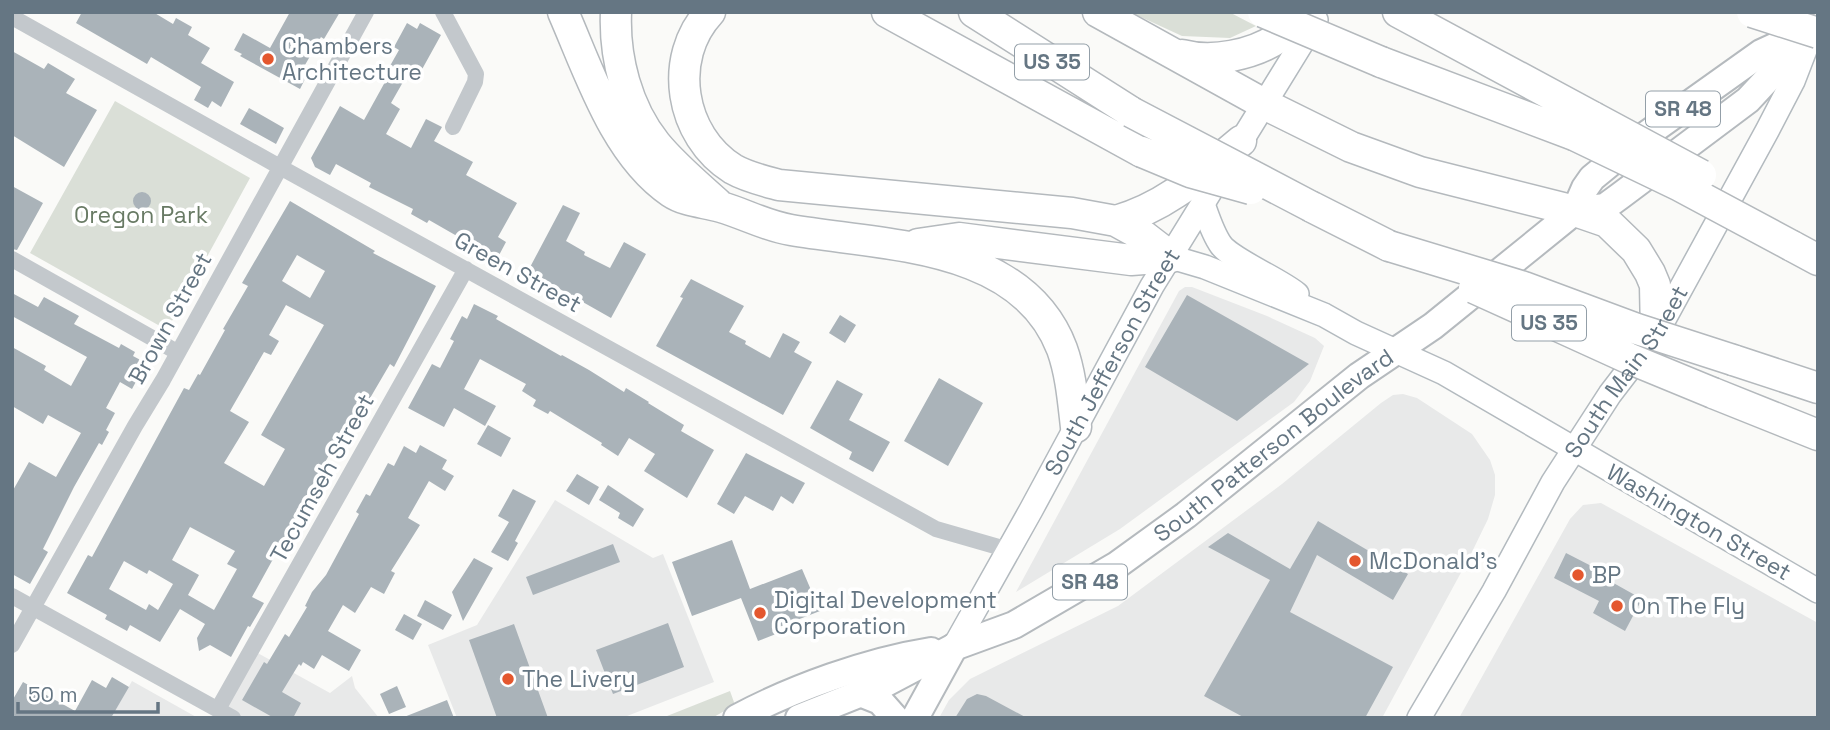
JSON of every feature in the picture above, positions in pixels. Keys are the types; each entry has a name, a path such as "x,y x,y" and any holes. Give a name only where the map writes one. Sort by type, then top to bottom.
{"highway":[{"path":"564,12 614,125 639,163 671,192 756,221 789,229 909,245 991,273 1013,285 1038,308 1049,323 1062,350 1068,371 1076,427"},
{"path":"616,12 619,60 625,86 635,109 654,142 720,207"},
{"path":"710,12 696,32 688,51 684,74 685,99 701,138 733,169 758,180 779,185 1072,214 1116,221 1171,257"},
{"path":"887,12 1142,152 1191,172 1312,207"},
{"name":"US 35","path":"974,12 1131,112 1389,246 1546,321 1818,435"},
{"path":"1098,12 1264,104 1351,147 1396,164 1575,211 1607,222 1636,250 1655,285 1656,334"},
{"path":"1262,12 1381,62 1584,126"},
{"path":"1168,51 1193,58 1250,51 1281,37 1307,12"},
{"path":"1752,12 1816,27"},
{"path":"1400,13 1584,126 1804,237 1818,260"},
{"path":"1116,221 1141,213 1171,198 1241,141"},
{"path":"909,245 959,238 1131,260 1171,257"},
{"path":"1389,246 1524,287 1616,322 1818,388"}],"main road":[{"name":"South Patterson Boulevard","path":"799,718 884,684 954,647 1014,625 1117,565 1204,501 1359,376 1433,326 1575,211 1592,178 1636,142 1761,53 1816,27"},
{"name":"South Patterson Boulevard","path":"737,718 803,689 891,657 954,647"},
{"name":"South Jefferson Street","path":"915,718 954,647"},
{"path":"860,693 880,701 895,718"}],"street":[{"name":"Brown Street","path":"12,645 366,12"},
{"path":"443,12 476,74 475,82 453,127"},
{"name":"South Jefferson Street","path":"954,647 1152,286 1321,12"},
{"name":"Green Street","path":"12,17 936,529 1009,550"},
{"name":"South Main Street","path":"1419,718 1494,591 1535,511 1610,394 1656,334 1793,81 1816,27"},
{"path":"1203,204 1222,246 1230,254 1285,284 1324,315"},
{"path":"1171,257 1205,267 1324,315"},
{"path":"12,259 177,352"},
{"name":"Tecumseh Street","path":"218,709 466,270"},
{"name":"Washington Street","path":"1324,315 1356,333 1444,373 1818,591"},
{"path":"12,596 233,718"}],"shaded area":[{"path":"1192,287 1267,316 1315,338 1324,346 1310,381 1294,402 1120,529 1016,592 1179,291"},
{"path":"1403,394 1417,398 1472,434 1490,460 1495,475 1495,495 1488,519 1470,556 1382,718 939,718 949,700 970,679 1118,606 1282,484 1381,403 1393,395"},
{"path":"555,500 653,558 663,554 714,682 622,718 457,718 428,645 477,625"},
{"path":"1601,503 1818,623 1818,718 1459,718 1570,519 1583,505"},
{"path":"247,647 330,693 352,676 355,688 379,718 242,718 215,703"},
{"path":"132,681 198,718 111,718"}],"green space":[{"path":"1130,12 1229,12 1256,26 1230,38 1182,36"},
{"name":"Oregon Park","path":"115,101 250,178 167,330 30,253"},
{"path":"730,691 735,705 712,718 662,718"}],"building":[{"path":"82,12 153,12 173,24 176,18 192,27 188,35 210,48 201,63 234,82 221,107 212,101 208,108 194,100 201,87 151,57 147,64 76,23"},
{"path":"290,12 340,12 324,39 321,37 301,72 307,75 300,89 240,56 242,54 234,50 243,33 270,48"},
{"path":"407,23 417,29 420,23 441,35 420,73 411,68 391,103 400,109 386,134 411,148 426,119 442,127 434,141 473,162 466,175 517,203 498,237 506,242 497,259 429,220 427,223 411,214 413,209 369,187 371,183 336,164 330,175 315,167 311,158 340,106 364,120 385,82 382,80 399,50 394,47"},
{"path":"12,51 44,69 48,63 75,79 66,93 97,110 64,167 12,135"},
{"path":"249,108 284,128 276,144 240,124"},
{"path":"12,186 43,203 17,250 12,249"},
{"path":"142,192 148,195 151,201 148,207 142,210 136,207 133,201 136,195"},
{"path":"290,201 375,251 373,253 436,286 394,367 390,364 366,405 361,402 304,500 308,502 296,523 294,521 252,597 264,603 231,657 210,645 199,651 197,638 205,624 180,609 160,642 130,625 127,631 105,619 107,615 67,593 88,555 92,557 184,388 189,390 198,374 200,375 248,286 242,283","holes":["297,255 325,271 310,298 282,281","286,305 324,325 261,435 285,449 264,486 224,463 249,422 230,411 264,352 271,355 279,341 269,335","190,527 235,551 227,564 237,569 214,610 188,595 199,575 172,560","124,561 147,574 149,570 173,584 158,610 149,604 146,610 109,589"]},
{"path":"563,205 580,213 566,241 585,252 584,255 610,268 624,242 646,254 611,318 528,271"},
{"path":"691,279 744,306 729,332 746,341 745,344 770,358 783,333 800,342 794,352 812,362 783,415 656,346"},
{"path":"12,293 38,307 44,297 79,316 74,324 119,348 121,344 135,352 133,356 146,363 132,389 120,382 106,408 115,413 106,430 109,432 102,445 99,443 74,487 43,549 48,552 30,584 12,574 12,492 29,462 56,477 81,433 48,415 43,424 12,406 12,347 46,366 44,370 71,386 87,357 12,316"},
{"path":"1187,295 1309,364 1237,421 1145,367"},
{"path":"474,304 624,392 626,388 684,425 681,431 714,450 687,498 644,471 655,454 629,438 618,456 550,411 548,414 533,406 536,400 522,391 526,384 480,359 464,389 496,406 485,426 454,408 444,427 408,408 432,364 440,368 454,341 450,339 462,316 467,319"},
{"path":"840,315 856,325 845,343 829,333"},
{"path":"939,378 983,403 948,466 904,441"},
{"path":"837,380 863,394 849,420 890,442 873,472 849,459 852,452 810,428"},
{"path":"488,425 511,438 501,457 477,444"},
{"path":"420,445 447,460 442,469 454,476 445,491 429,481 408,518 420,525 391,571 395,573 384,594 371,587 355,613 343,605 328,631 361,650 349,671 322,655 314,669 303,662 301,666 299,664 282,692 301,703 293,718 274,718 242,700 264,662 267,664 285,634 289,637 307,607 305,606 312,592 326,575 359,514 356,512 366,494 370,496 388,463 394,466 404,446 416,453"},
{"path":"746,453 805,483 793,504 781,496 773,511 745,496 734,514 717,504"},
{"path":"577,474 599,487 589,505 566,491"},
{"path":"608,485 644,509 633,527 618,518 620,513 599,500"},
{"path":"513,489 536,501 515,541 518,543 508,561 491,552 509,522 498,516"},
{"path":"1318,521 1408,574 1393,600 1317,555 1290,612 1393,667 1365,718 1245,718 1204,696 1270,580 1208,547 1228,533 1290,569"},
{"path":"732,540 750,589 802,569 820,611 779,627 781,632 758,641 741,598 692,616 672,562"},
{"path":"613,544 620,562 533,595 526,577"},
{"path":"1566,553 1603,572 1601,576 1642,599 1625,631 1593,613 1599,601 1554,578"},
{"path":"474,558 493,568 463,621 452,592"},
{"path":"425,600 452,615 443,630 417,616"},
{"path":"404,614 422,624 413,640 395,630"},
{"path":"668,623 684,667 613,694 596,650"},
{"name":"The Livery","path":"514,624 548,718 497,718 469,640"},
{"path":"112,677 129,687 111,718 12,718 12,701 23,682 75,711 92,680 106,688"},
{"path":"397,686 406,707 389,714 380,694"},
{"path":"977,694 1027,718 955,718 967,699"},
{"path":"447,700 454,718 404,718 404,717"}],"place":[{"name":"Chambers Architecture","path":"268,59"},
{"name":"McDonald's","path":"1355,561"},
{"name":"BP","path":"1578,575"},
{"name":"On The Fly","path":"1617,606"},
{"name":"Digital Development Corporation","path":"760,613"},
{"name":"The Livery","path":"508,679"}]}
